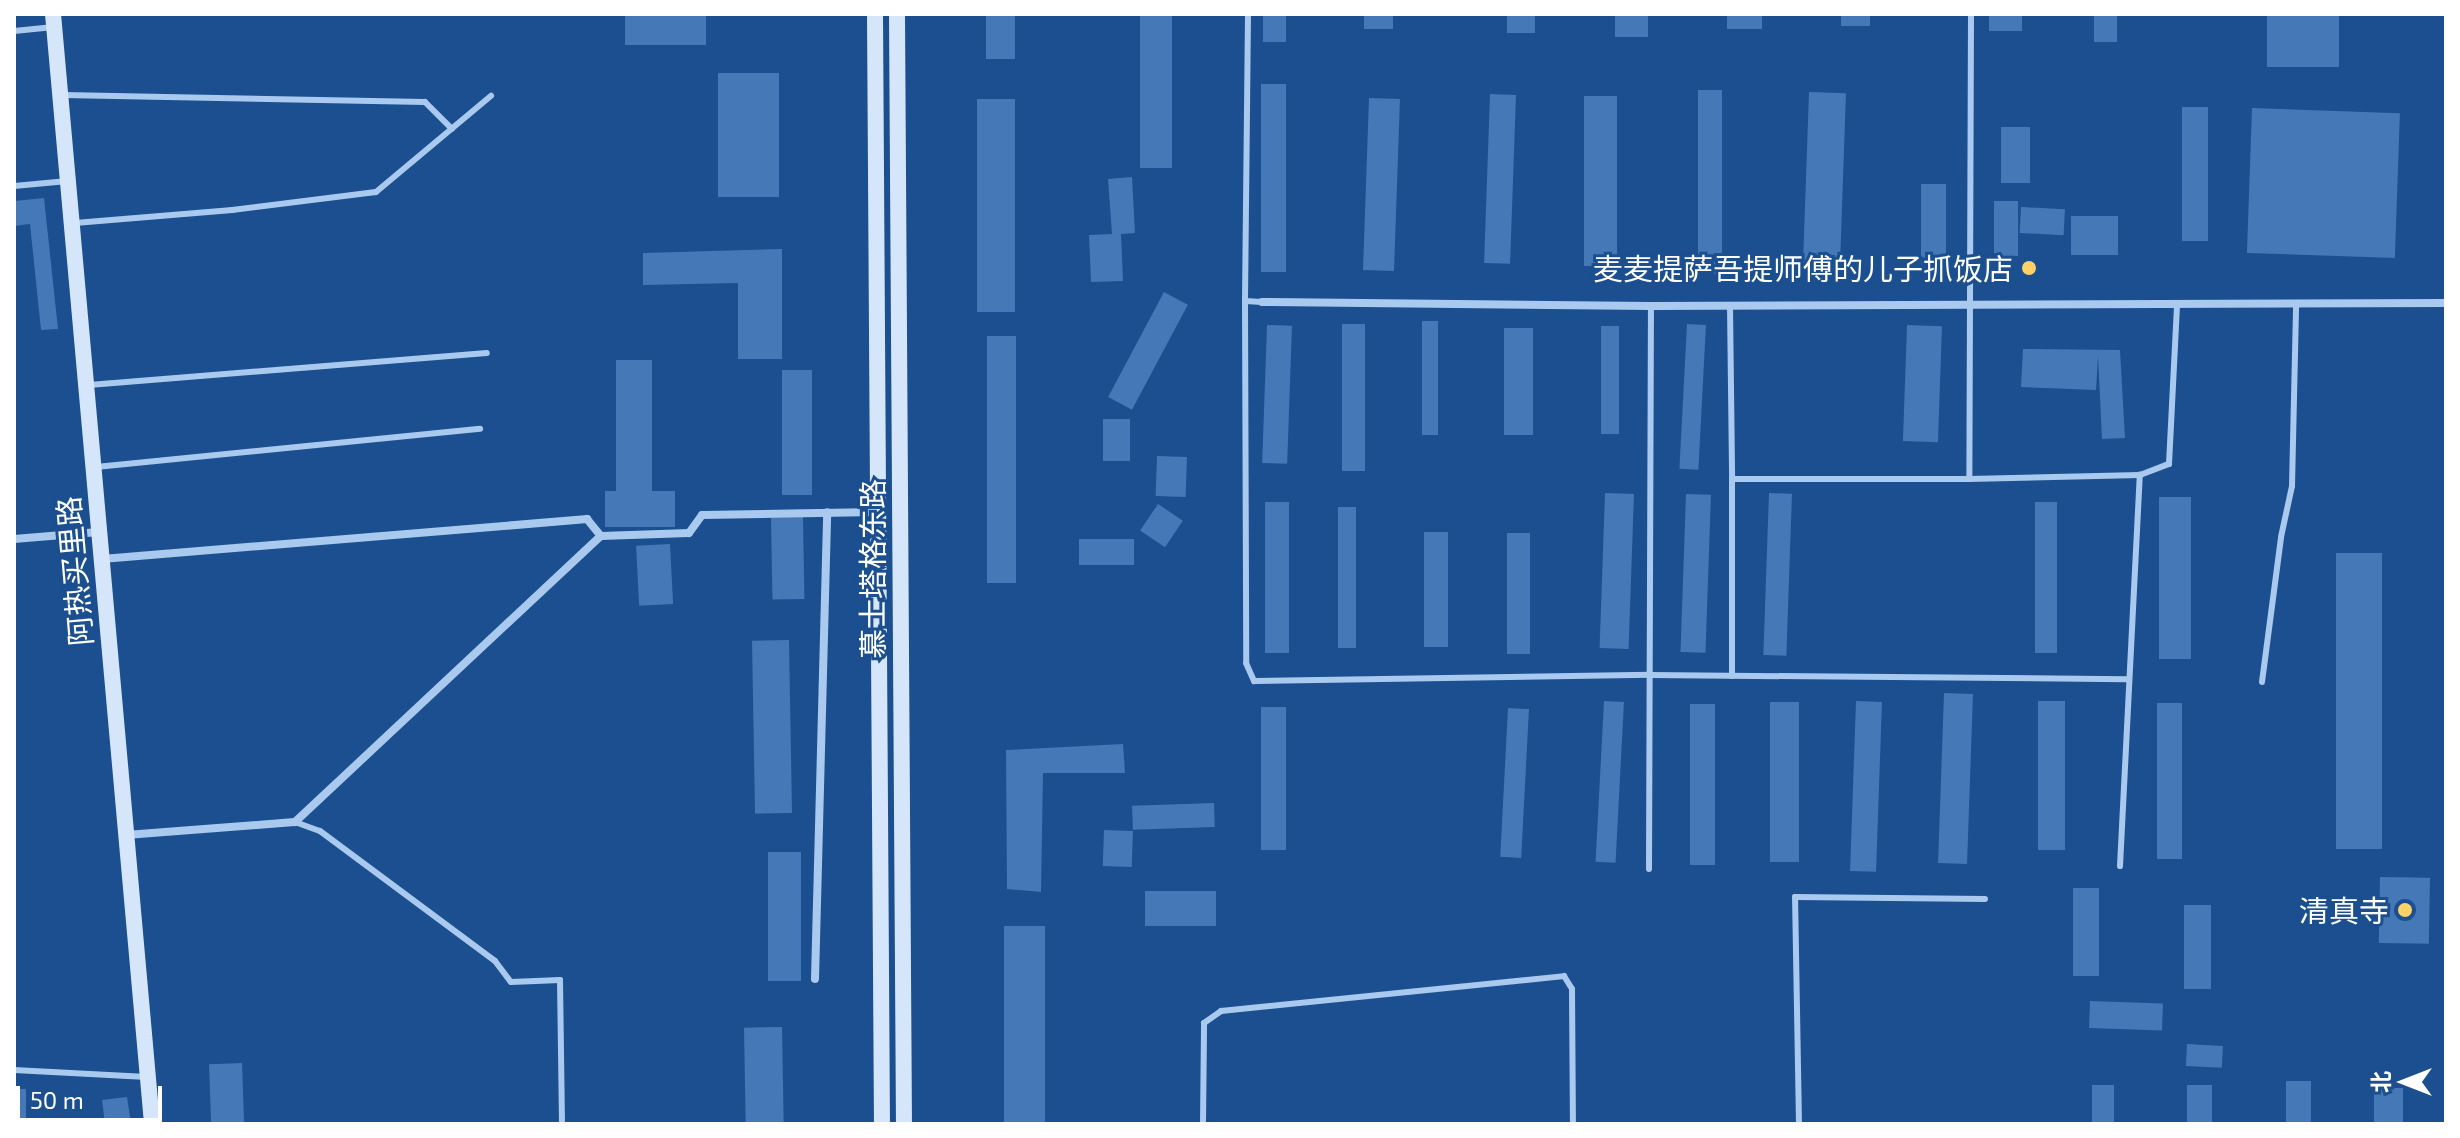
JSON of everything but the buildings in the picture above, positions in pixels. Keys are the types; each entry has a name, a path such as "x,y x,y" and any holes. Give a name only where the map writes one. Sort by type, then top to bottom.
{"main road":[{"name":"慕士塔格东路","path":"875,14 882,1124"},
{"name":"慕士塔格东路","path":"897,14 904,1124"},
{"name":"阿热买里路","path":"53,20 152,1124"}],"street":[{"path":"1262,302 1651,306 2446,303"},
{"path":"815,979 827,512"},
{"path":"126,835 295,822 601,536 689,533 702,515 878,512"},
{"path":"101,559 587,519 601,536"},
{"path":"14,539 99,532"}],"lane":[{"path":"1248,14 1246,663 1254,681 1650,675 2127,679"},
{"path":"1969,479 1971,14"},
{"path":"14,31 53,20"},
{"path":"60,95 425,102 452,129"},
{"path":"71,223 232,210 376,192 491,96"},
{"path":"14,186 68,181"},
{"path":"1245,301 1262,302"},
{"path":"2262,682 2281,537 2292,486 2296,303"},
{"path":"1732,479 2140,475 2169,464 2177,304"},
{"path":"1649,869 1651,306"},
{"path":"1730,306 1732,676"},
{"path":"86,386 487,353"},
{"path":"93,467 480,429"},
{"path":"2120,866 2127,679 2140,475"},
{"path":"295,822 320,831 495,961 511,982 560,980 562,1124"},
{"path":"1799,1124 1795,897 1985,899"},
{"path":"1203,1124 1204,1023 1221,1011 1564,976 1572,989 1573,1124"},
{"path":"14,1070 147,1077"}],"place":[{"name":"麦麦提萨吾提师傅的儿子抓饭店","path":"2029,268"},
{"name":"清真寺","path":"2405,910"}]}
